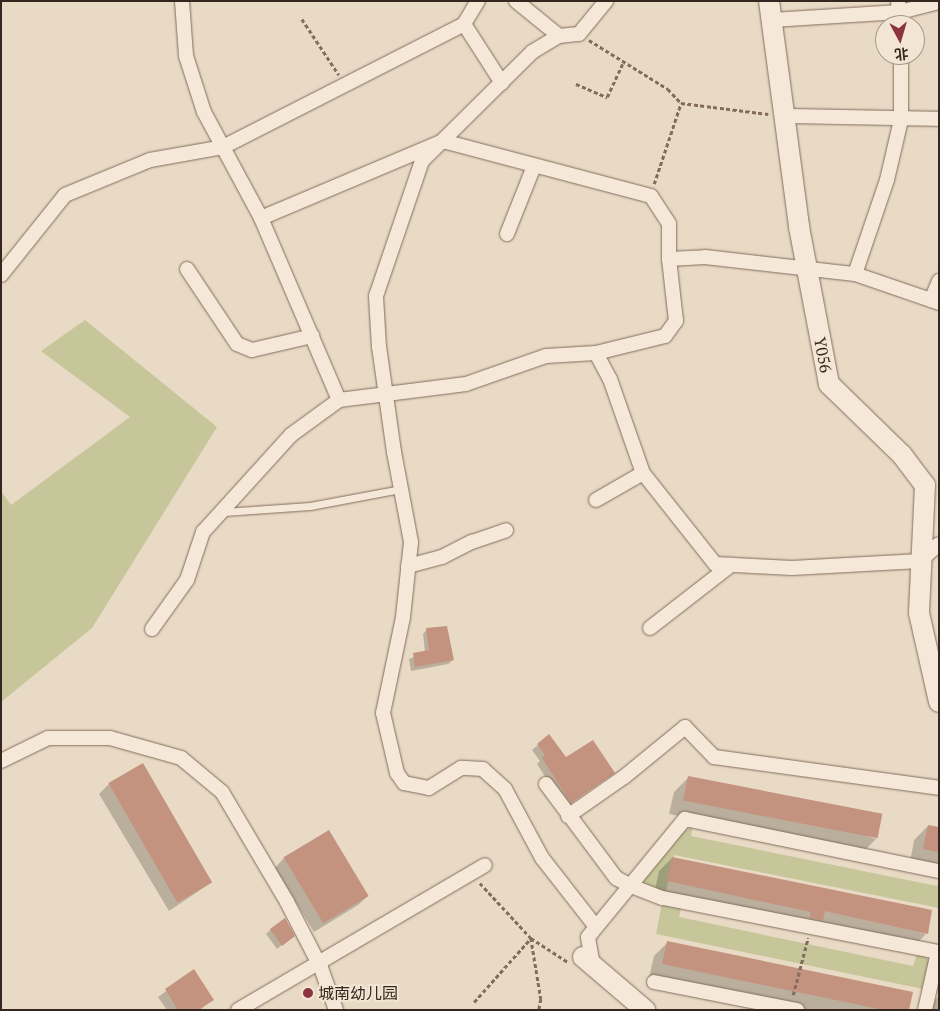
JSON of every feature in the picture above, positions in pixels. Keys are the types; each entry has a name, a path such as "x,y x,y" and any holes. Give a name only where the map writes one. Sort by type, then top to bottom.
{"street":[{"path":"182,1 186,56 204,112 261,218 339,400"},
{"path":"516,1 559,36"},
{"path":"596,927 542,858 505,789 483,769 460,768 429,788 404,783 397,774 383,714 404,617 411,542 386,396 376,296 422,161 532,52 559,36 579,34 606,1"},
{"path":"1,275 65,195 150,160 223,147 464,24 476,2"},
{"path":"770,11 900,13 939,2"},
{"name":"Y056","path":"770,11 806,267 828,384 902,455 925,486 919,613 939,702"},
{"path":"464,24 502,83"},
{"path":"855,274 887,180 901,120 900,65"},
{"path":"784,116 901,120 939,119"},
{"path":"152,629 187,580 202,532 291,435 339,400 386,396 466,384 546,356 596,353 665,336 676,321 669,260 669,224 650,196 443,141 261,218"},
{"path":"507,234 534,166"},
{"path":"669,260 705,257 855,274 935,302 939,281"},
{"path":"186,269 237,344 252,350 312,336"},
{"path":"596,353 610,379 643,473 715,564 792,568 920,561 939,544"},
{"path":"596,500 643,473"},
{"path":"408,566 442,557 472,542 506,530"},
{"path":"650,628 732,565"},
{"path":"568,816 624,777 685,727 714,757 939,788"},
{"path":"1,762 48,738 110,738 181,758 222,792 287,902 317,962 336,1010"},
{"path":"546,784 616,878 631,886 663,898 938,952 925,1010"},
{"path":"646,1010 584,964 588,937 685,819 939,870"},
{"path":"238,1010 485,865"},
{"path":"654,982 793,1009"}],"lane":[{"path":"221,512 310,506 401,489"}],"path":[{"path":"302,19 346,84"},
{"path":"579,34 668,89 681,102 784,116"},
{"path":"576,84 607,97 624,61"},
{"path":"650,196 681,102"},
{"path":"470,873 531,938 584,964"},
{"path":"793,1009 811,927"},
{"path":"474,1002 531,938"},
{"path":"531,938 541,999 539,1010"}],"green space":[{"path":"85,320 217,427 92,628 1,702 1,491 11,505 130,417 41,351"},
{"path":"693,826 691,836 937,886 939,881 939,908 674,855 666,892 645,885 644,879 683,832"},
{"path":"662,903 681,908 679,917 913,966 917,954 925,956 929,961 923,989 656,934"}],"building":[{"path":"447,626 454,660 415,667 413,653 429,650 426,628"},
{"path":"549,734 566,757 593,740 615,773 571,803 542,758 545,755 537,744"},
{"path":"143,763 212,883 177,903 108,783"},
{"path":"688,776 882,814 878,838 683,801"},
{"path":"928,825 939,827 939,852 923,849"},
{"path":"329,830 369,896 323,923 284,857"},
{"path":"672,857 932,910 928,934 825,911 823,920 810,918 811,912 667,881"},
{"path":"285,918 295,936 282,946 270,929"},
{"path":"667,941 913,992 909,1010 884,1010 662,964"},
{"path":"194,969 214,1000 198,1010 178,1010 165,989"}],"place":[{"name":"城南幼儿园","path":"308,993"}]}
